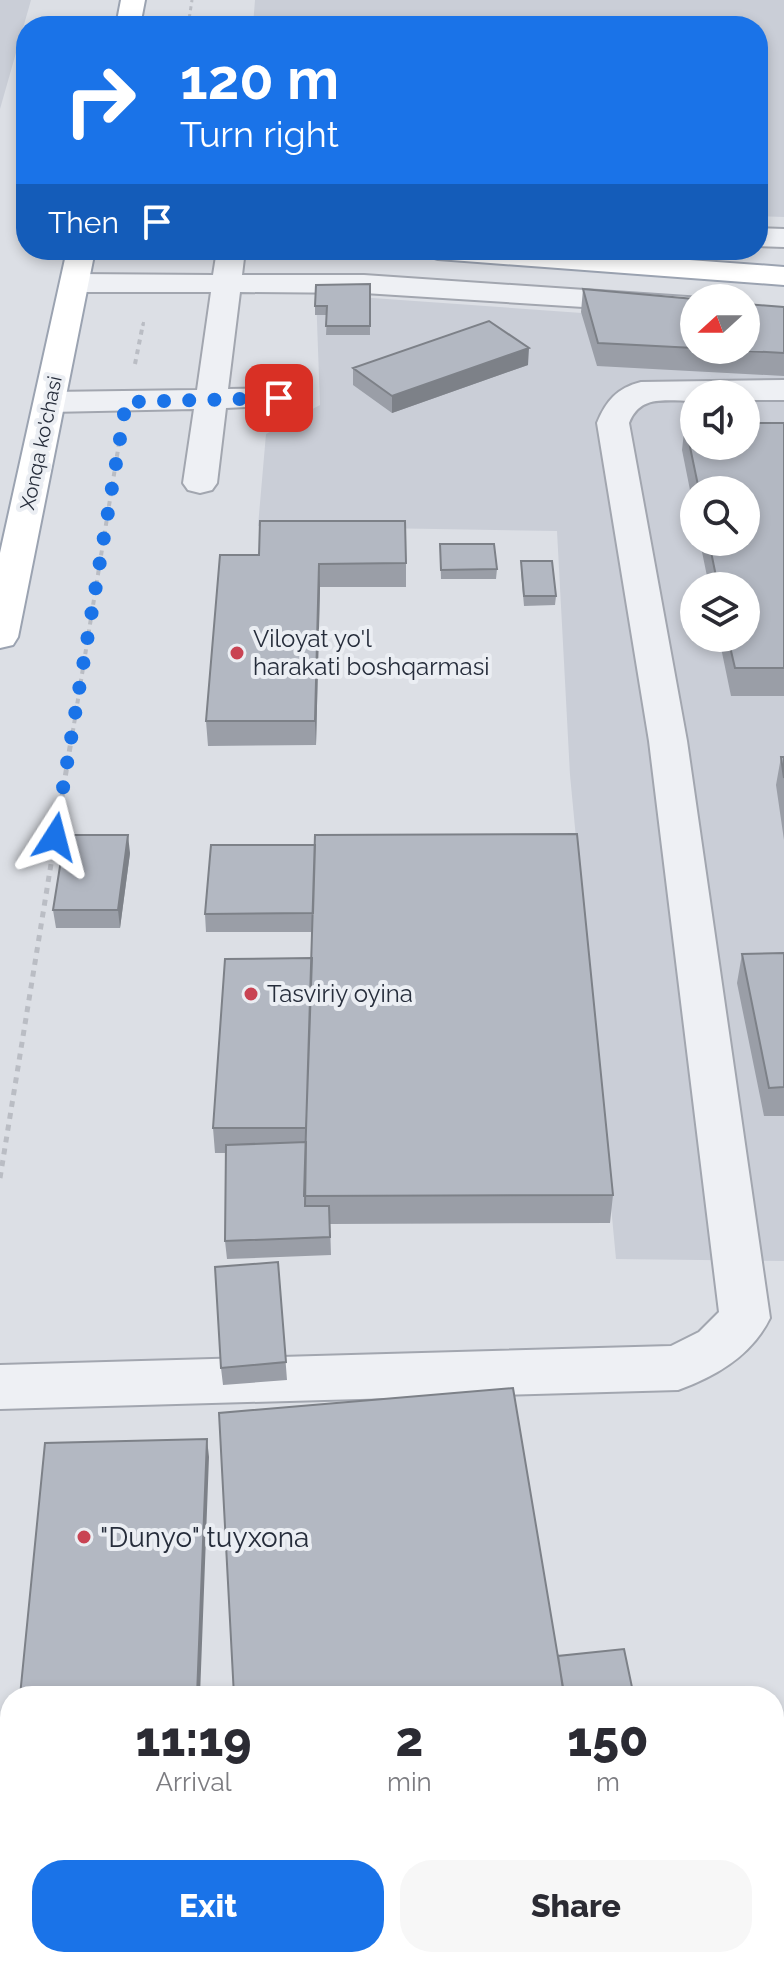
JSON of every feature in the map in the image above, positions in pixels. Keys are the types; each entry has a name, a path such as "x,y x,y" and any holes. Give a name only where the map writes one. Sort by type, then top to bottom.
{"main road":[{"name":"Xonqa ko'chasi","path":"0,637 79,260"},
{"path":"571,260 784,276"}],"lane":[{"path":"200,483 229,260"},
{"path":"76,283 364,284 680,304"},
{"path":"0,1387 678,1368 717,1347 745,1318 668,741 613,423 620,405 641,392 784,390"},
{"path":"50,402 279,398"}],"path":[{"path":"0,1178 126,402 152,282"}],"shaded area":[{"path":"0,0 31,0 26,16 16,16 16,53 0,109"},
{"path":"255,0 784,0 784,217 768,216 768,16 254,16"},
{"path":"316,294 680,320 680,364 760,364 760,342 784,328 784,1261 616,1259 570,775 557,531 258,526 266,434 320,405"}],"building":[{"path":"370,284 370,326 326,326 327,306 315,306 316,285"},
{"path":"583,289 680,298 680,347 598,343"},
{"path":"760,305 784,307 784,353 760,352"},
{"path":"489,321 529,348 392,396 353,368"},
{"path":"760,423 784,423 784,668 735,668 731,652 760,652 760,572 715,572 712,556 760,556 760,476 696,476 693,460 760,460"},
{"path":"260,521 405,521 406,563 319,564 315,721 206,721 220,555 259,555"},
{"path":"440,544 494,544 497,569 441,570"},
{"path":"521,561 552,561 556,596 524,596"},
{"path":"577,834 613,1195 304,1196 315,835"},
{"path":"65,835 128,835 118,910 53,910"},
{"path":"211,845 315,845 313,913 205,914"},
{"path":"784,953 784,1087 769,1088 742,954"},
{"path":"312,958 306,1128 213,1128 225,959"},
{"path":"306,1142 305,1206 329,1206 330,1237 225,1241 226,1145"},
{"path":"278,1262 286,1362 221,1368 215,1267"},
{"path":"513,1388 563,1686 233,1686 219,1413"},
{"path":"207,1439 197,1686 21,1686 45,1443"},
{"path":"624,1649 632,1686 562,1686 558,1656"}],"place":[{"name":"Viloyat yo'l harakati boshqarmasi","path":"237,653"},
{"name":"Tasviriy oyina","path":"251,994"},
{"name":"\"Dunyo\" tuyxona","path":"84,1537"}],"route":[{"path":"55,837 126,402 279,398"}]}
